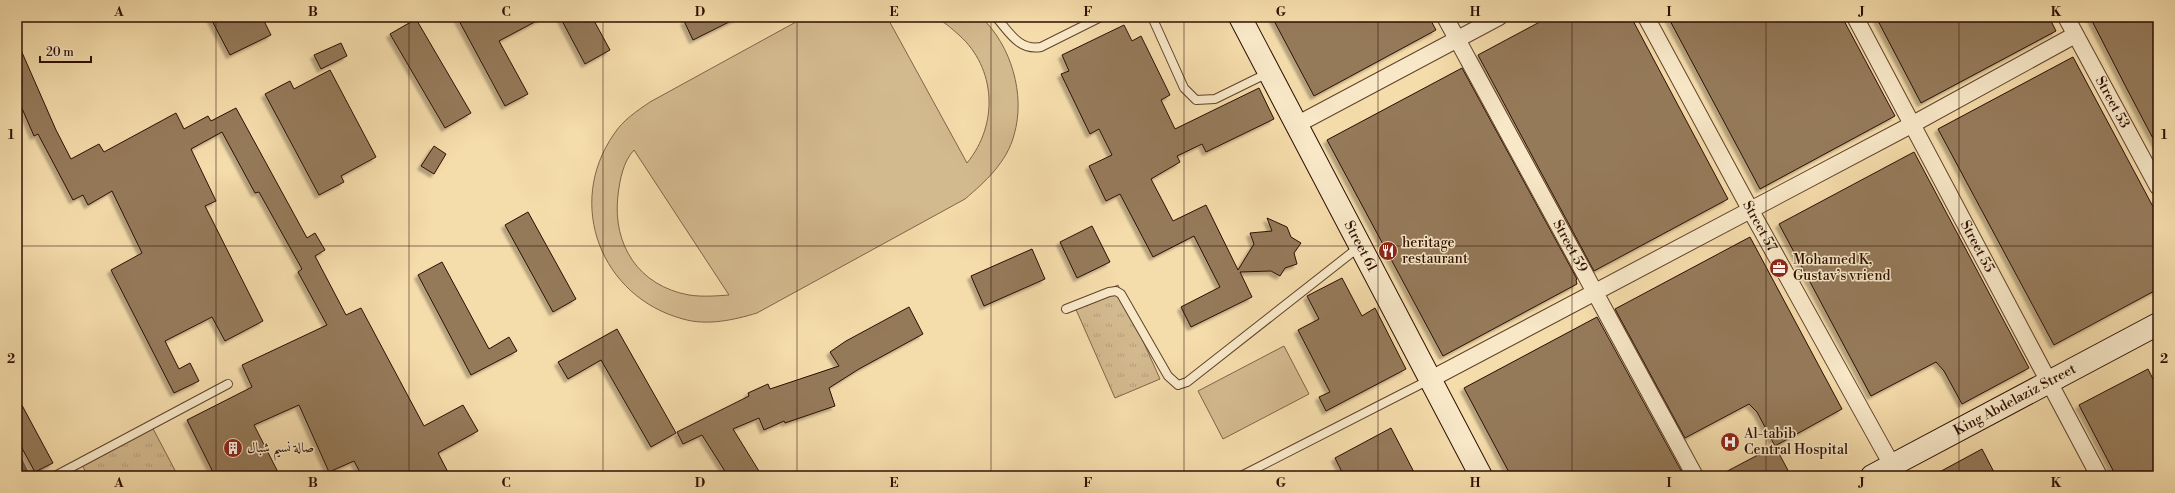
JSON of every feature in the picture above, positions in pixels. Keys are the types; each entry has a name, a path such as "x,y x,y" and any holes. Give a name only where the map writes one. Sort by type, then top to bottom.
{"street":[{"name":"Street 61","path":"1240,17 1298,124 1429,380 1481,476"},
{"name":"Street 59","path":"1445,17 1695,476"},
{"path":"1298,124 1500,17"},
{"name":"Street 57","path":"1646,17 1751,211 1896,471"},
{"name":"Street 55","path":"1855,17 2099,476"},
{"name":"Street 53","path":"2066,17 2158,187"},
{"path":"1429,380 1751,211 1913,124 2075,34"},
{"name":"King Abdelaziz Street","path":"1872,476 1896,471 2050,382 2158,324"}],"lane":[{"path":"996,17 1018,42 1026,48 1041,47 1101,17"},
{"path":"1152,17 1184,88 1196,100 1215,100 1270,72"},
{"path":"1066,309 1109,292 1116,291 1121,294 1168,376 1178,385 1186,382 1360,246"},
{"path":"1241,476 1429,380"},
{"path":"55,476 228,384"}],"green space":[{"path":"805,17 887,17 967,163 977,148 984,131 988,114 989,97 986,80 980,63 971,48 950,27 933,17 981,17 992,28 1008,56 1017,87 1018,104 1014,135 1011,145 1001,163 980,186 965,199 757,313 730,320 701,322 683,319 654,308 631,291 612,269 599,244 593,217 593,189 600,161 614,134 622,124 630,116 650,102","holes":["634,150 729,295 694,296 671,290 656,283 643,273 632,260 625,246 617,213 621,177 627,160"]},
{"path":"1118,285 1160,379 1115,398 1074,305"},
{"path":"1284,346 1309,394 1223,439 1198,391"},
{"path":"150,423 178,476 88,476 79,460"}],"building":[{"path":"210,17 262,17 271,35 230,55"},
{"path":"457,17 544,17 499,41 528,94 505,106"},
{"path":"560,17 592,17 610,50 585,64"},
{"path":"693,17 739,17 693,40 684,21"},
{"path":"1272,17 1429,17 1436,30 1314,96"},
{"path":"1549,17 1631,17 1728,199 1594,271 1478,55"},
{"path":"1668,17 1842,17 1895,116 1760,189"},
{"path":"1876,17 2049,17 2056,31 1921,103"},
{"path":"2090,17 2158,17 2158,148 2127,89"},
{"path":"416,19 471,113 445,128 390,34"},
{"path":"1124,25 1132,41 1141,36 1170,95 1161,100 1175,129 1259,88 1274,119 1206,152 1202,144 1177,156 1180,162 1151,179 1173,221 1206,205 1238,270 1254,244 1250,233 1272,231 1267,218 1287,227 1291,237 1301,243 1294,253 1297,264 1285,268 1280,276 1271,271 1240,272 1252,297 1191,327 1181,307 1220,287 1194,236 1153,257 1120,194 1106,201 1089,166 1112,155 1099,129 1090,134 1061,74 1069,71 1062,55"},
{"path":"17,41 56,130 71,159 99,144 104,152 176,113 184,129 208,116 211,121 236,108 307,238 315,233 325,250 315,256 346,315 361,308 424,426 463,405 478,431 438,453 450,476 362,476 354,461 329,472 299,405 254,425 280,476 215,476 187,420 252,387 242,365 327,325 298,272 302,269 259,192 255,193 222,132 191,149 216,201 205,206 263,321 225,341 212,317 165,341 179,369 190,363 199,381 174,393 111,270 142,253 112,191 88,205 83,195 73,200 38,134 34,136 17,97"},
{"path":"341,43 347,56 321,69 314,55"},
{"path":"2073,57 2158,216 2158,289 2054,345 1938,129"},
{"path":"1462,68 1577,279 1577,284 1443,356 1327,140"},
{"path":"330,70 376,157 341,176 344,182 319,195 265,94 290,81 294,89"},
{"path":"434,146 446,154 434,174 421,166"},
{"path":"1914,152 2029,368 1962,404 1944,371 1936,362 1871,396 1779,224"},
{"path":"528,212 576,299 553,312 505,225"},
{"path":"1092,226 1110,262 1077,278 1060,242"},
{"path":"1750,237 1842,409 1775,446 1757,412 1749,404 1685,438 1615,309"},
{"path":"1032,249 1045,279 984,306 971,276"},
{"path":"442,262 489,349 509,337 517,351 471,375 418,275"},
{"path":"1342,278 1362,316 1375,308 1406,369 1326,411 1319,397 1330,392 1298,330 1319,319 1307,296"},
{"path":"909,307 923,334 859,369 829,388 835,406 785,423 784,421 764,430 759,418 733,429 762,476 728,476 702,435 683,444 677,432 749,396 748,393 768,384 770,389 839,366 830,352 846,341"},
{"path":"1597,317 1684,476 1511,476 1464,388"},
{"path":"617,329 676,433 651,447 601,360 568,379 558,362"},
{"path":"2148,369 2158,389 2158,476 2116,476 2079,405"},
{"path":"17,396 53,463 35,472 17,439"},
{"path":"1391,428 1416,476 1344,476 1335,458"},
{"path":"1775,446 1791,476 1718,476"},
{"path":"1982,449 1996,476 1932,476"}],"waterway":[{"path":"17,454 28,476"}],"place":[{"name":"heritage restaurant","path":"1388,251"},
{"name":"Mohamed K, Gustav’s vriend","path":"1779,268"},
{"name":"Al-tabib Central Hospital","path":"1730,442"},
{"name":"صالة نسيم شبال","path":"233,448"}]}
